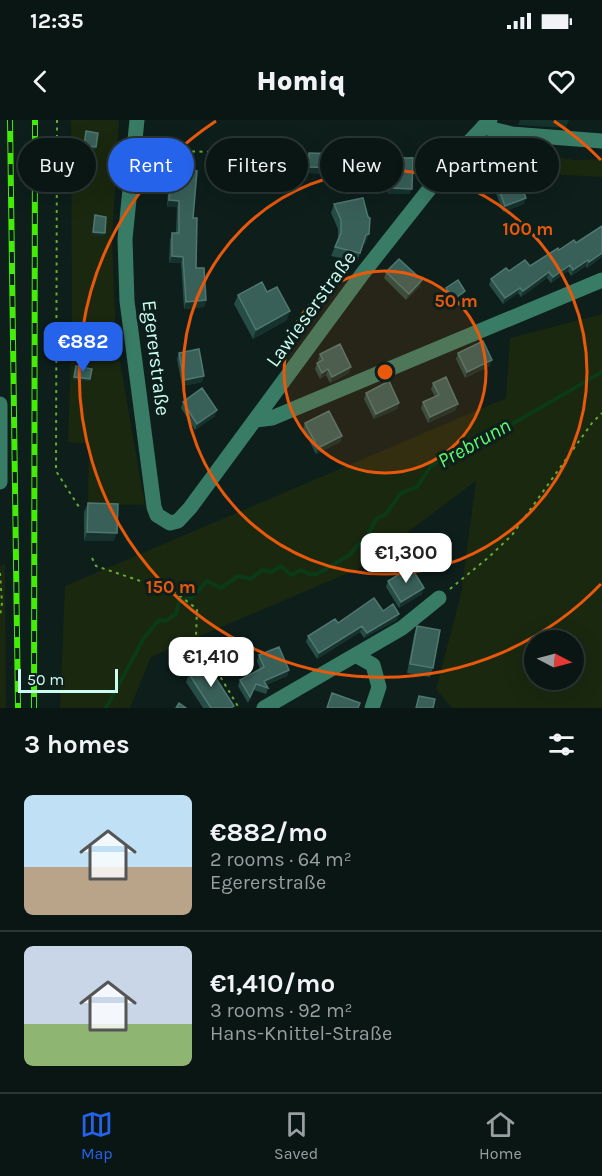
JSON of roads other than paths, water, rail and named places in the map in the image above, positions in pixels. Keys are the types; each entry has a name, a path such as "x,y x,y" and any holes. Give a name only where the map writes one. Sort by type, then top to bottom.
{"street":[{"name":"Egererstraße","path":"137,120 125,239 127,301 154,507 157,515 170,523"},
{"path":"486,124 512,134 602,141"},
{"name":"Lawieserstraße","path":"170,523 177,521 190,508 363,273 453,159 486,124"},
{"path":"256,420 272,418 602,280"},
{"path":"0,404 0,482"},
{"path":"264,708 402,628 439,598"},
{"path":"357,656 374,665 379,687 372,708"}],"waterway":[{"name":"Prebrunn","path":"106,708 144,638 159,620 166,621 176,614 179,601 192,598 207,581 221,588 238,576 251,579 262,570 271,572 281,566 291,575 301,570 309,574 317,574 348,556 367,536 377,518 385,515 401,493 417,487 431,466 455,450 514,423 602,372"}],"railway":[{"path":"10,120 18,708"},
{"path":"34,708 35,120"}]}
